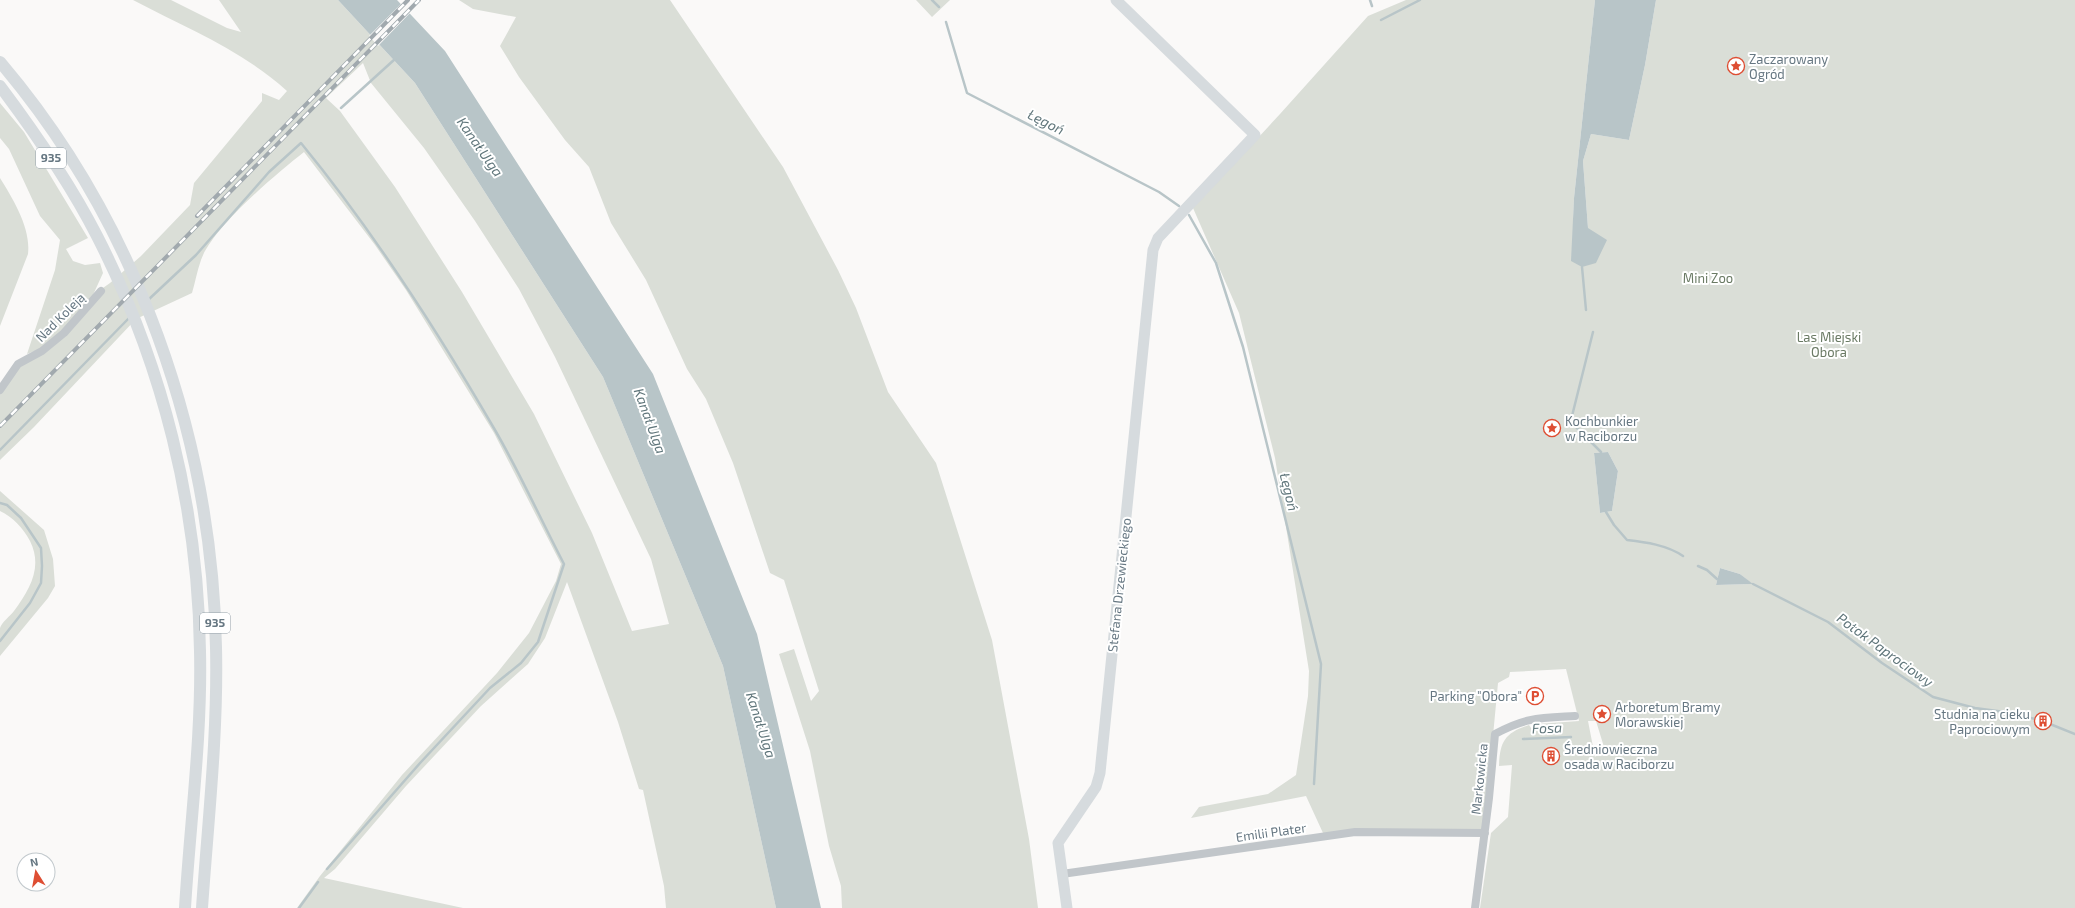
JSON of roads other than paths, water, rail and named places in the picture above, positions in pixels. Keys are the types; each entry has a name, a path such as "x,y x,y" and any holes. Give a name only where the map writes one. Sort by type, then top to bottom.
{"main road":[{"name":"935","path":"0,62 60,143 109,225 142,296 160,343 177,395 200,486 212,581 216,648 216,687 202,908"},
{"name":"935","path":"0,86 46,150 96,234 128,303 148,356 175,442 190,517 197,577 200,688 185,908"}],"street":[{"name":"Stefana Drzewieckiego","path":"1067,908 1058,843 1096,787 1100,773 1153,250 1158,238 1255,135 1116,0"},
{"name":"Nad Koleją","path":"0,390 18,364 42,351 64,332 102,291"},
{"name":"Markowicka","path":"1475,908 1485,833 1495,734 1519,722 1529,719 1575,716"},
{"name":"Emilii Plater","path":"1062,874 1355,832 1485,833"}],"water":[{"name":"Kanał Ulga","path":"338,0 397,0 445,51 653,374 757,634 821,908 776,908 723,666 603,377 415,83"},
{"path":"1595,0 1656,0 1645,65 1629,140 1591,134 1583,161 1588,228 1607,240 1596,263 1582,267 1571,261 1574,198"},
{"path":"1608,452 1618,471 1612,511 1600,513 1594,453"},
{"path":"1720,568 1740,574 1753,584 1716,585"}],"waterway":[{"name":"Łęgoń","path":"932,0 939,7"},
{"path":"1370,0 1372,6"},
{"path":"1381,20 1420,0"},
{"name":"Łęgoń","path":"946,22 967,93 1159,192 1179,206"},
{"path":"341,108 395,59"},
{"path":"147,301 196,255 269,172 301,143 354,211 404,282 450,355 504,446 564,564 538,642 521,663 490,688 421,762 327,869"},
{"name":"Łęgoń","path":"1189,215 1216,263 1243,347 1321,664 1314,784"},
{"path":"1582,267 1586,310"},
{"path":"0,450 130,317"},
{"path":"1570,424 1593,332"},
{"path":"1575,426 1601,452"},
{"path":"0,503 7,505 21,518 41,548 42,566 41,583 30,603 0,641"},
{"name":"Potok Paprociowy","path":"1606,512 1614,525 1627,540 1663,547 1683,556"},
{"name":"Potok Paprociowy","path":"1698,566 1707,570 1717,579"},
{"name":"Potok Paprociowy","path":"1753,584 1828,622 1882,663 1933,697 1975,708 2012,713 2035,719"},
{"name":"Potok Paprociowy","path":"2050,724 2075,734"},
{"name":"Fosa","path":"1523,739 1571,737"},
{"path":"299,908 318,882"}],"railway":[{"path":"197,216 408,0"},
{"path":"0,426 419,0"}],"place":[{"name":"Zaczarowany Ogród","path":"1736,66"},
{"name":"Kochbunkier w Raciborzu","path":"1552,428"},
{"name":"Parking \"Obora\"","path":"1535,696"},
{"name":"Arboretum Bramy Morawskiej","path":"1602,714"},
{"name":"Studnia na cieku Paprociowym","path":"2043,721"},
{"name":"Średniowieczna osada w Raciborzu","path":"1551,756"}],"park label":[{"name":"Mini Zoo","path":"1708,278"},
{"name":"Las Miejski Obora","path":"1829,344"}]}
